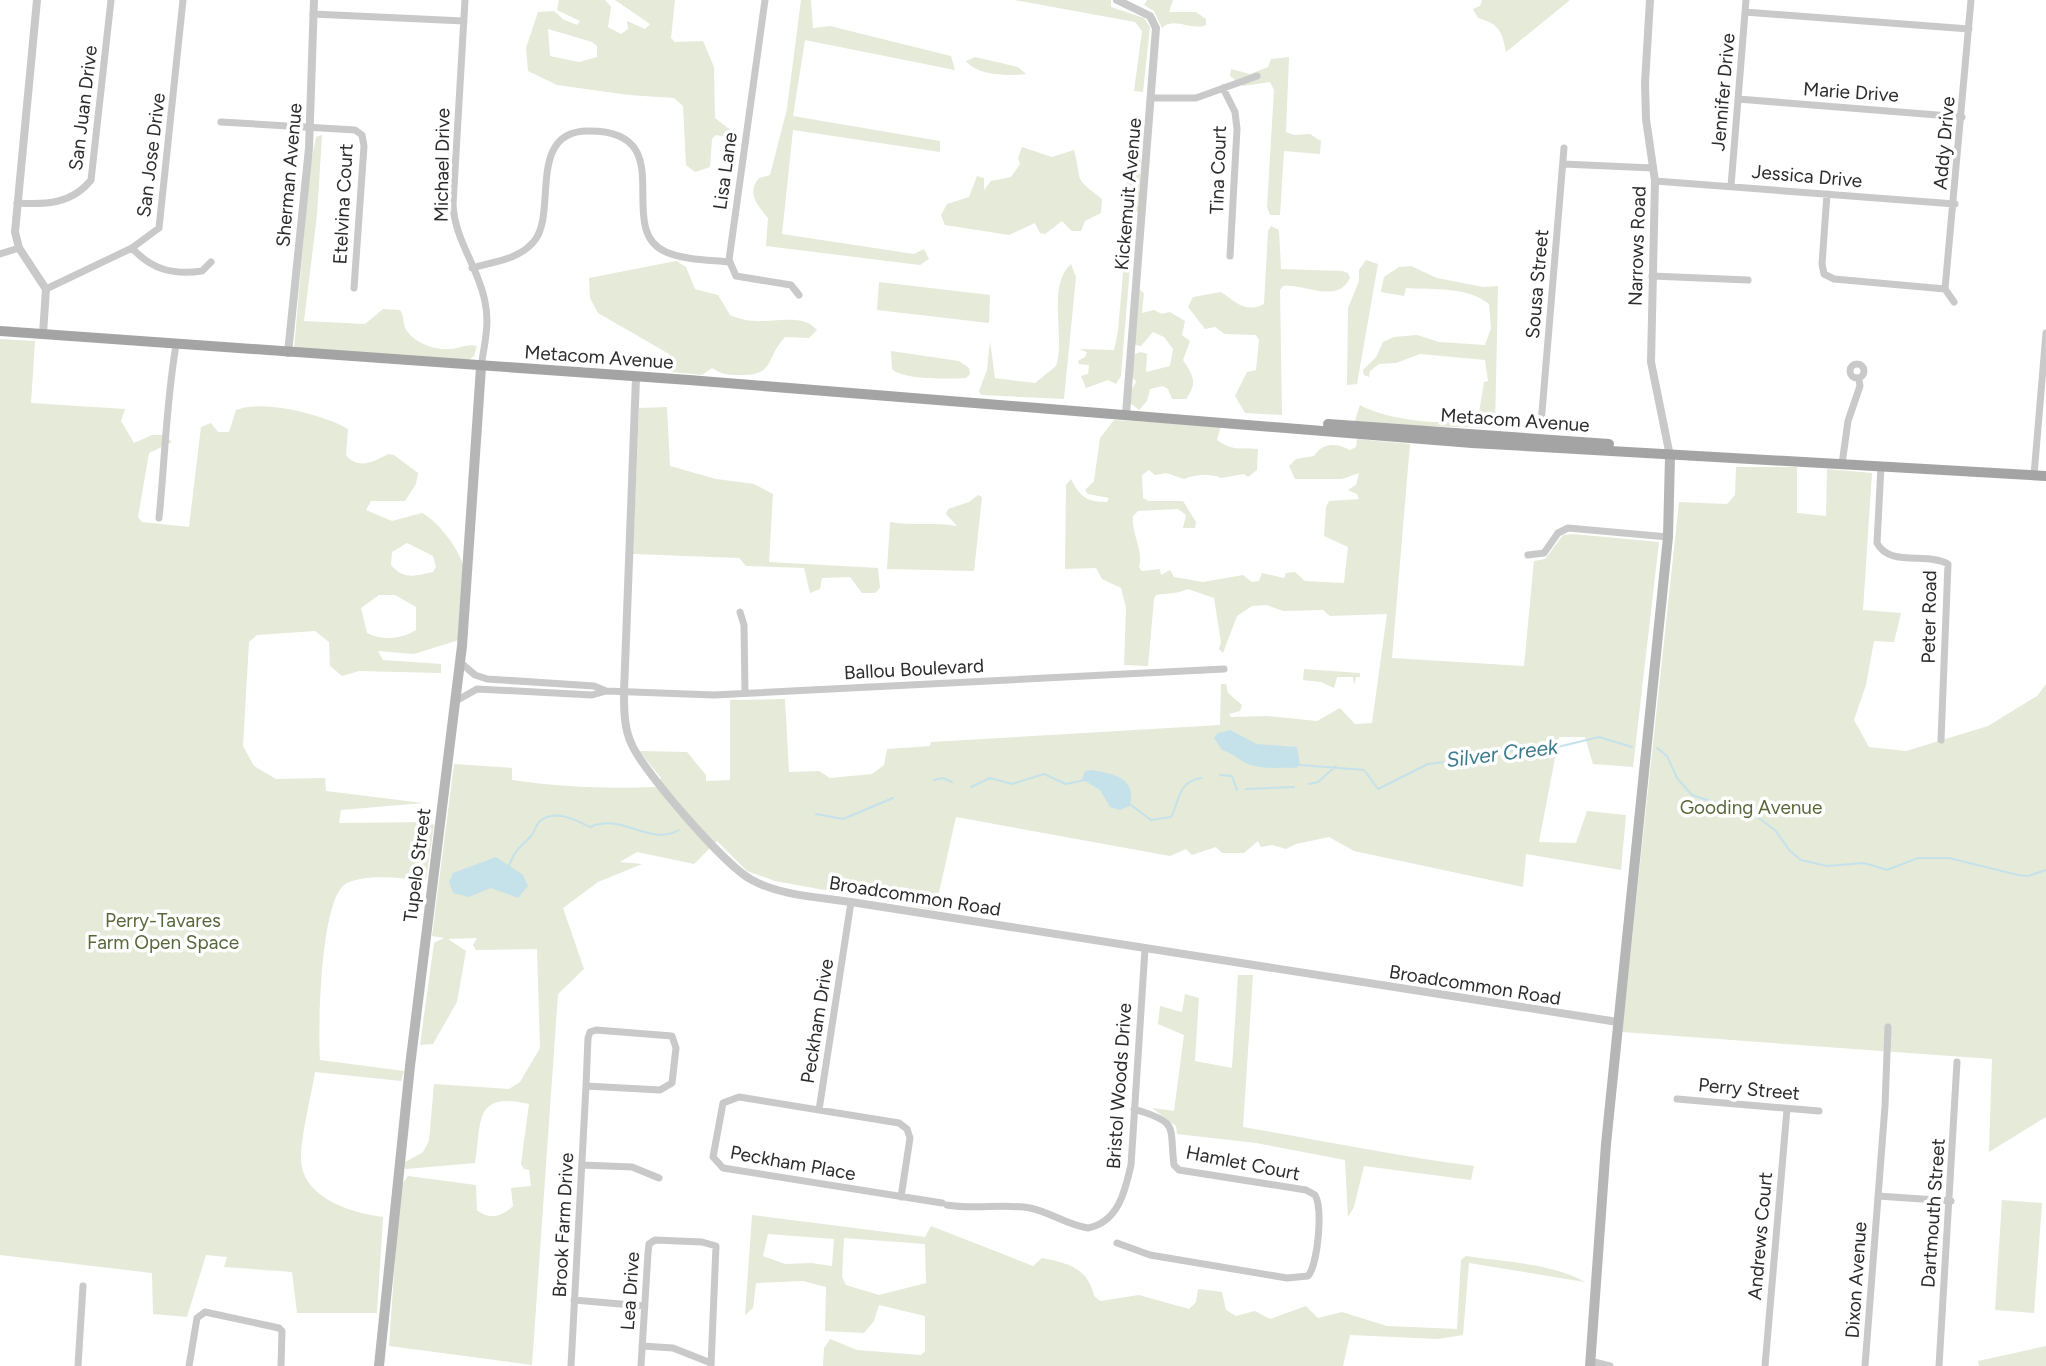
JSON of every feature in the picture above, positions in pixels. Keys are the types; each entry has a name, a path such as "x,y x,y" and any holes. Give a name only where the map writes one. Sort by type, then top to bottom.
{"main road":[{"name":"Metacom Avenue","path":"0,331 1196,420 1359,426 1670,453 2040,475"},
{"name":"Tupelo Street","path":"379,1366 410,1066 461,663 481,367"},
{"path":"1590,1364 1603,1175 1668,537 1670,453"}],"street":[{"path":"37,0 15,232 19,248 46,289 43,334"},
{"name":"San Juan Drive","path":"17,203 38,205 60,201 79,192 91,180 111,0"},
{"name":"San Jose Drive","path":"46,289 132,248 159,228 183,0"},
{"name":"Sherman Avenue","path":"288,353 310,127 314,0"},
{"name":"Michael Drive","path":"465,0 453,205 458,236 484,296 487,317 481,367"},
{"name":"Lisa Lane","path":"729,262 765,0"},
{"name":"Kickemuit Avenue","path":"1117,0 1150,16 1156,24 1126,414"},
{"name":"Narrows Road","path":"1650,0 1645,107 1656,181 1652,378 1670,453"},
{"name":"Jennifer Drive","path":"1731,186 1746,0"},
{"name":"Addy Drive","path":"1945,289 1955,204 1971,0"},
{"path":"1745,12 1969,29"},
{"path":"313,15 464,21"},
{"path":"1152,98 1189,100 1257,76"},
{"name":"Tina Court","path":"1223,88 1235,112 1237,129 1230,256"},
{"name":"Marie Drive","path":"1738,99 1962,117"},
{"path":"221,122 310,127"},
{"name":"Etelvina Court","path":"310,127 355,130 362,135 365,146 354,288"},
{"path":"472,268 517,255 536,239 541,228 551,155 572,134 587,131 615,135 640,156 644,167 644,221 654,244 672,254 729,262 736,276 791,285 799,295"},
{"name":"Sousa Street","path":"1541,424 1564,148"},
{"path":"1563,164 1653,168"},
{"name":"Jessica Drive","path":"1656,181 1955,204"},
{"path":"1827,194 1822,264 1824,274 1834,279 1945,289 1955,302"},
{"path":"0,254 19,248"},
{"path":"132,248 149,264 167,271 202,271 211,262"},
{"path":"1652,276 1748,280"},
{"path":"2040,475 2046,333"},
{"path":"159,518 164,464 163,434 176,345"},
{"name":"Broadcommon Road","path":"636,378 624,692 626,727 635,751 740,873 772,888 851,902 1618,1022"},
{"path":"1837,464 1859,380"},
{"name":"Peter Road","path":"1881,466 1877,542 1880,548 1891,555 1933,559 1948,564 1941,740"},
{"path":"1528,555 1544,553 1558,533 1568,528 1668,537"},
{"path":"740,612 744,625 745,694"},
{"name":"Ballou Boulevard","path":"461,663 487,679 594,686 606,691"},
{"name":"Ballou Boulevard","path":"456,701 477,689 592,695 606,691 745,694 1224,669"},
{"name":"Peckham Drive","path":"851,902 819,1110 899,1123 907,1129 909,1145 901,1197"},
{"name":"Bristol Woods Drive","path":"944,1204 963,1208 1012,1205 1030,1208 1073,1226 1088,1228 1097,1226 1112,1215 1128,1180 1145,949"},
{"name":"Dixon Avenue","path":"1865,1366 1888,1027"},
{"name":"Brook Farm Drive","path":"571,1366 586,1086 590,1032 666,1033 675,1040 675,1076 666,1088 646,1090 586,1086"},
{"name":"Dartmouth Street","path":"1939,1366 1951,1201 1957,1062"},
{"name":"Peckham Place","path":"819,1110 739,1097 728,1098 721,1108 714,1161 723,1168 944,1204"},
{"name":"Perry Street","path":"1677,1099 1819,1111"},
{"name":"Hamlet Court","path":"1117,1243 1150,1255 1287,1278 1308,1276 1314,1265 1320,1208 1315,1195 1306,1190 1179,1170 1174,1165 1172,1131 1168,1124 1134,1109"},
{"name":"Andrews Court","path":"1765,1366 1787,1109"},
{"path":"582,1165 632,1167 659,1178"},
{"name":"Dixon Avenue","path":"1878,1196 1951,1201"},
{"name":"Lea Drive","path":"641,1366 648,1253 652,1241 715,1245 717,1250 711,1364"},
{"path":"78,1366 83,1286"},
{"path":"575,1300 644,1306"},
{"path":"188,1366 197,1318 205,1312 279,1328 282,1331 281,1366"},
{"path":"642,1346 673,1348 711,1364"},
{"path":"1590,1364 1610,1366"}],"green space":[{"path":"559,0 605,0 611,7 608,27 621,34 628,29 627,21 645,29 650,24 615,0 675,0 671,38 675,42 703,41 714,67 715,118 733,132 732,138 716,135 712,139 710,167 695,172 686,165 683,106 674,98 557,85 528,71 526,48 538,12 554,11 564,20 577,25 580,21 557,10","holes":["548,29 592,42 597,46 597,57 579,62 550,56"]},
{"path":"801,0 811,0 813,28 830,26 951,56 955,70 805,40 793,116 940,141 940,152 793,130 782,234 914,254 924,249 929,259 920,265 766,246 768,218 753,194 759,178 770,175 787,109"},
{"path":"1014,0 1111,0 1111,7 1144,18 1150,27 1143,92 1134,91 1142,31 1135,22"},
{"path":"1147,0 1173,0 1169,12 1196,12 1206,19 1206,25 1172,23 1162,28 1154,11 1144,5"},
{"path":"1482,0 1570,0 1506,52 1498,29 1478,18 1473,9 1480,6"},
{"path":"975,57 1018,67 1026,74 1002,75 978,70 966,61"},
{"path":"1289,57 1286,132 1294,135 1310,134 1321,141 1320,154 1284,151 1280,215 1270,215 1267,207 1274,90 1270,82 1243,86 1230,76 1231,69 1250,74 1268,67 1271,59"},
{"path":"1143,118 1138,211 1133,214 1125,206 1132,123"},
{"path":"322,135 317,215 304,321 365,324 383,309 400,310 407,331 425,345 443,349 477,346 474,356 469,360 294,349 310,167 316,137"},
{"path":"1022,147 1052,157 1074,150 1082,182 1102,199 1101,213 1085,221 1081,231 1072,231 1062,221 1045,234 1040,233 1035,223 1009,235 945,225 941,215 947,204 969,197 977,176 984,178 984,190 991,181 1011,177 1020,164 1018,158"},
{"path":"1131,219 1134,219 1121,376 1116,384 1108,380 1086,388 1081,376 1088,374 1089,365 1079,364 1078,361 1085,357 1087,352 1079,349 1114,350 1127,227"},
{"path":"1271,226 1279,230 1281,269 1342,271 1348,273 1350,278 1344,286 1329,292 1291,286 1283,286 1280,290 1282,415 1245,413 1235,396 1247,372 1256,370 1259,340 1256,335 1225,334 1215,327 1205,329 1188,307 1193,297 1221,292 1246,307 1264,304 1268,231"},
{"path":"1366,260 1378,264 1357,384 1347,385 1348,308 1359,281 1359,270"},
{"path":"676,261 686,267 695,289 718,295 730,315 755,321 800,321 817,330 809,338 785,337 768,365 758,373 730,375 712,368 702,375 671,372 669,354 598,313 590,298 589,278"},
{"path":"1071,264 1076,277 1064,399 981,395 979,391 987,370 990,341 995,378 1035,383 1056,366 1059,341 1058,299 1064,274"},
{"path":"1411,266 1437,278 1483,287 1498,286 1495,428 1354,424 1360,405 1385,415 1418,421 1478,419 1484,382 1488,381 1485,360 1420,354 1396,363 1379,364 1370,371 1369,377 1364,375 1363,370 1376,357 1383,342 1394,337 1417,335 1439,342 1485,345 1491,328 1489,304 1480,298 1438,289 1406,288 1404,296 1381,292 1384,277 1399,267"},
{"path":"879,282 990,295 989,323 877,310"},
{"path":"1140,290 1144,293 1142,313 1154,310 1162,314 1170,312 1185,321 1182,335 1190,341 1183,360 1192,375 1193,384 1186,399 1172,399 1168,389 1163,386 1150,389 1147,401 1139,410 1130,403 1129,394 1136,382 1130,373 1129,356 1141,352 1147,354 1146,372 1170,366 1173,349 1164,337 1153,332 1141,346 1131,344 1133,292"},
{"name":"Perry-Tavares Farm Open Space","path":"0,339 35,341 31,403 125,409 121,421 134,443 152,435 164,435 172,442 149,453 138,517 142,522 189,527 201,427 211,423 218,432 229,432 236,410 247,407 277,407 309,414 348,429 346,455 351,460 366,463 388,454 394,455 418,473 416,484 405,501 371,501 366,510 392,521 422,513 428,517 453,545 462,561 465,576 459,640 414,654 378,651 383,660 441,664 441,673 359,671 342,676 330,666 329,642 315,631 257,635 249,642 243,746 254,766 276,779 325,778 326,791 423,803 341,810 339,823 430,822 434,825 426,880 386,877 347,883 338,893 326,937 320,1060 404,1071 401,1081 315,1072 301,1149 303,1172 309,1184 319,1193 343,1207 383,1217 377,1313 297,1313 292,1272 224,1267 227,1257 206,1255 187,1317 153,1314 152,1273 0,1255","holes":["407,543 433,556 436,567 433,572 405,575 391,565 392,552","379,595 395,595 416,607 416,630 392,638 367,633 361,608"]},
{"path":"891,351 959,361 969,368 970,374 966,378 949,379 898,373 892,369"},
{"path":"667,407 670,466 716,479 754,484 773,494 769,562 878,568 880,588 875,593 862,593 850,577 822,578 820,589 810,593 804,568 746,566 739,558 633,554 639,408"},
{"path":"1114,420 1221,426 1217,440 1223,444 1233,448 1258,449 1257,470 1248,477 1244,474 1221,478 1202,475 1184,479 1166,473 1155,475 1149,470 1142,475 1143,498 1148,501 1183,501 1196,522 1195,528 1183,528 1186,515 1178,509 1138,511 1133,516 1133,523 1140,554 1139,567 1142,571 1160,569 1161,575 1170,570 1174,577 1203,582 1243,575 1252,582 1259,581 1262,573 1284,578 1286,573 1295,572 1305,581 1344,583 1348,547 1324,536 1326,507 1329,501 1359,499 1357,494 1348,490 1356,485 1359,473 1342,479 1295,479 1289,466 1296,459 1314,456 1326,446 1335,445 1350,450 1356,447 1357,439 1410,444 1392,658 1524,666 1534,561 1545,559 1563,535 1659,542 1633,767 1593,764 1585,737 1559,737 1539,842 1576,843 1587,811 1626,815 1621,870 1526,854 1523,887 1354,851 1329,837 1296,844 1286,849 1272,845 1261,847 1258,841 1244,853 1222,853 1216,847 1192,855 1186,849 1170,856 956,817 935,910 775,881 747,871 717,841 694,864 637,852 620,862 642,864 598,882 563,908 584,969 558,994 532,1365 389,1346 400,1187 408,1176 476,1185 477,1210 491,1216 500,1215 513,1206 511,1188 531,1186 529,1170 524,1169 521,1164 529,1104 511,1101 498,1102 489,1107 480,1124 475,1163 406,1169 402,1164 423,1152 429,1141 434,1084 509,1089 520,1082 540,1048 537,949 476,950 473,945 477,938 448,939 466,951 457,1002 433,1044 420,1045 434,943 444,938 432,936 454,764 512,768 512,780 583,787 656,787 661,778 639,751 687,752 706,775 706,781 730,780 730,700 785,699 789,772 819,771 830,778 872,774 884,765 887,749 930,746 931,742 1220,725 1221,684 1226,684 1228,693 1242,705 1240,711 1229,714 1231,717 1268,716 1317,721 1340,708 1355,724 1372,723 1387,614 1330,616 1323,610 1283,611 1267,605 1252,606 1237,616 1223,653 1219,649 1221,642 1214,598 1188,589 1156,595 1148,666 1124,665 1126,608 1121,588 1102,579 1096,568 1065,569 1066,485 1071,479 1085,497 1107,502 1109,498 1088,494 1085,490 1094,481 1100,438"},
{"name":"Gooding Avenue","path":"1736,467 1797,467 1797,513 1826,516 1827,469 1872,473 1863,610 1901,613 1894,642 1874,641 1866,685 1854,720 1869,747 1906,751 1988,726 2037,696 2046,684 2046,1117 1989,1152 1992,1059 1622,1032 1679,502 1727,504 1735,495"},
{"path":"978,495 982,497 974,571 887,569 890,522 957,526 946,514 948,509 969,502"},
{"path":"1304,669 1360,673 1360,677 1356,677 1354,685 1353,677 1337,677 1334,688 1321,682 1303,680"},
{"path":"1238,975 1253,975 1243,1127 1474,1166 1471,1180 1364,1166 1354,1207 1348,1217 1345,1160 1256,1143 1177,1134 1176,1126 1152,1108 1174,1111 1184,1035 1158,1024 1160,1006 1182,1012 1185,994 1199,998 1195,1061 1232,1068"},
{"path":"2002,1200 2042,1203 2034,1313 1995,1310"},
{"path":"752,1215 925,1237 931,1226 1033,1266 1042,1258 1076,1268 1087,1279 1094,1296 1100,1301 1139,1295 1189,1309 1196,1302 1198,1289 1222,1292 1226,1310 1236,1316 1255,1311 1270,1319 1306,1306 1318,1318 1342,1312 1387,1326 1457,1329 1461,1260 1466,1256 1543,1267 1585,1282 1469,1263 1463,1335 1438,1339 1350,1335 1343,1366 823,1366 824,1348 830,1339 857,1350 921,1355 925,1351 925,1316 879,1305 874,1321 864,1333 825,1331 826,1287 803,1281 756,1283 753,1308 745,1315","holes":["768,1234 834,1239 832,1266 811,1263 785,1264 763,1256","844,1238 925,1244 926,1283 879,1295 846,1285 842,1277"]},
{"path":"2046,1346 2046,1366 1979,1366 1978,1361"}],"water":[{"path":"1230,730 1257,744 1297,747 1300,765 1296,768 1266,768 1244,762 1222,750 1214,738 1218,733"},
{"path":"1092,770 1115,776 1127,783 1131,796 1130,806 1120,810 1110,807 1100,790 1082,779 1085,771"},
{"path":"496,857 523,875 528,886 518,898 491,888 469,897 453,893 449,882 453,873"}],"waterway":[{"name":"Silver Creek","path":"1300,765 1364,770 1378,789 1428,764 1446,762 1488,750 1541,751 1599,737 1632,747"},
{"name":"Silver Creek","path":"1657,748 1667,756 1677,778 1692,795 1756,816 1775,830 1790,851 1801,860 1827,866 1864,863 1887,870 1918,858 1949,858 2018,875 2028,876 2046,870"},
{"path":"1309,784 1318,782 1336,766"},
{"path":"971,787 990,778 1012,784 1044,774 1066,784 1085,780"},
{"path":"1220,775 1232,776 1237,790"},
{"path":"934,780 943,778 952,782"},
{"path":"1131,805 1151,820 1171,817 1183,788 1193,780 1201,778"},
{"path":"1246,789 1294,787"},
{"path":"816,814 843,819 893,798"},
{"path":"509,866 516,852 539,822 551,816 565,817 590,827 613,824 657,835 679,830"}]}
